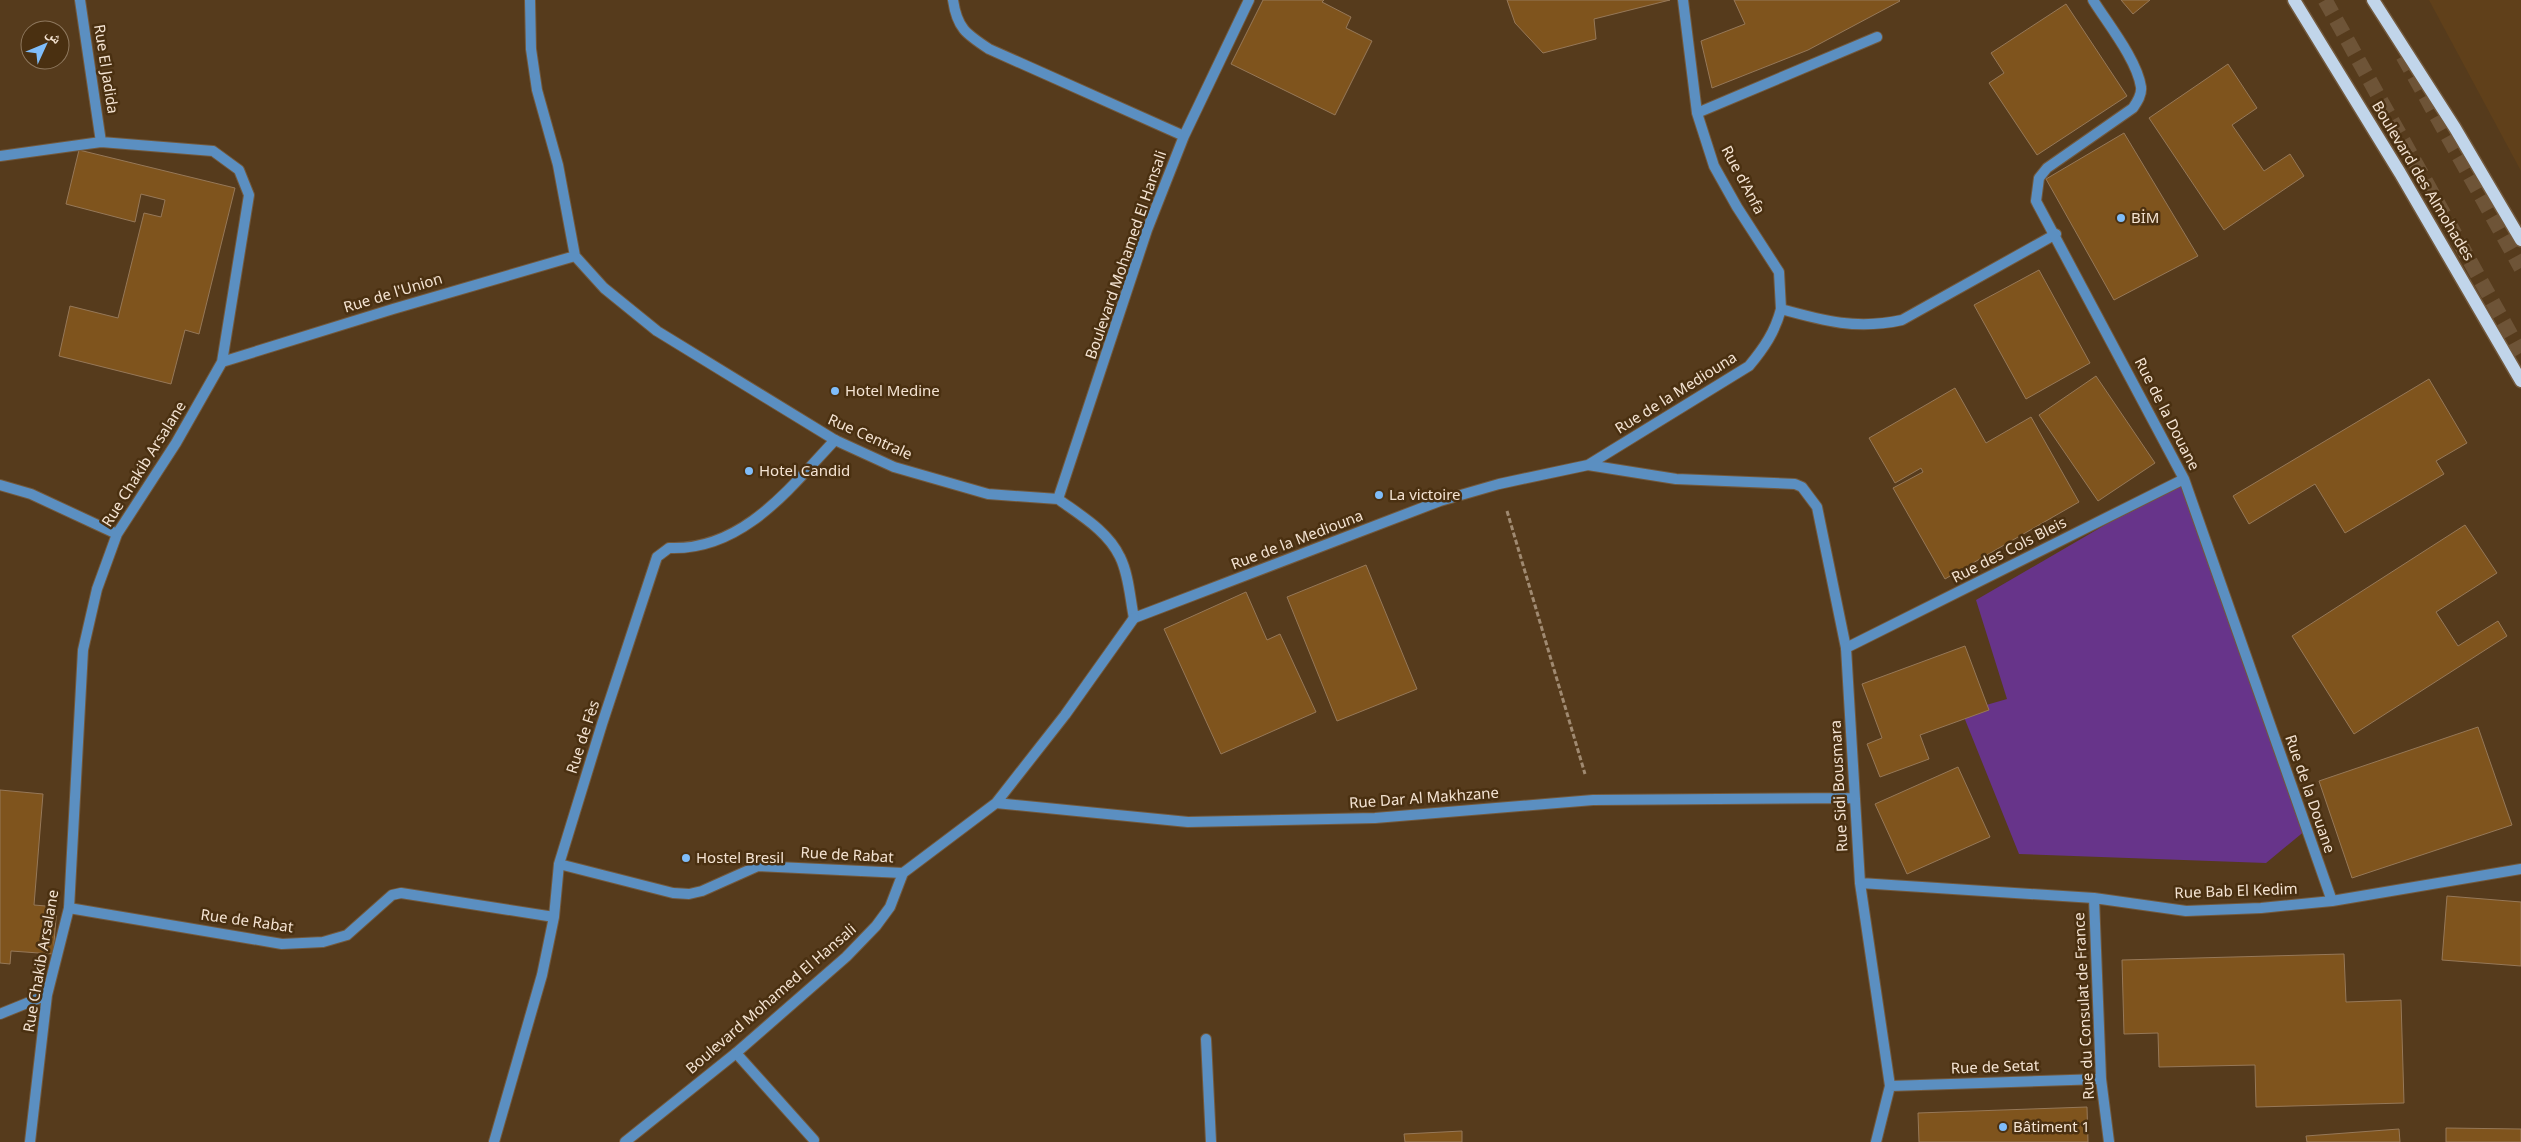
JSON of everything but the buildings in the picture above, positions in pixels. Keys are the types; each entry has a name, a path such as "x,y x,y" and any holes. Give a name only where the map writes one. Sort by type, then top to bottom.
{"main road":[{"name":"Boulevard des Almohades","path":"2294,0 2400,173 2521,381"},
{"path":"2373,0 2454,128 2521,240"}],"street":[{"name":"Rue El Jadida","path":"80,0 101,142"},
{"path":"530,0 531,50 537,90 558,165 575,256"},
{"path":"953,0 955,15 960,27 970,37 988,49 1184,136"},
{"name":"Boulevard Mohamed El Hansali","path":"1058,499 1147,230 1184,136 1249,0"},
{"name":"Rue d'Anfa","path":"1684,0 1696,113 1714,166 1737,207 1779,272 1781,309"},
{"name":"Rue de la Douane","path":"2094,0 2134,65 2141,87 2140,95 2133,108 2047,168 2038,178 2036,201 2056,234 2184,479 2332,902"},
{"path":"1696,113 1877,37"},
{"name":"Rue Chakib Arsalane","path":"0,156 101,142 213,151 239,170 249,195 222,362 176,443 117,534 97,589 83,650 69,908 47,995 30,1142"},
{"path":"1781,309 1847,325 1877,326 1902,320 2056,234"},
{"name":"Rue Centrale","path":"575,256 604,288 657,331 835,440 894,467 988,494 1058,499"},
{"name":"Rue de l'Union","path":"222,362 393,309 575,256"},
{"name":"Rue de la Mediouna","path":"1134,618 1440,501 1499,484 1588,464 1749,366 1773,333 1781,309"},
{"name":"Rue de Fès","path":"494,1142 542,975 554,917 559,864 602,724 658,557 669,548 680,550 716,543 737,532 784,494 835,440"},
{"name":"Rue de la Mediouna","path":"1588,464 1676,479 1748,483"},
{"name":"Rue des Cols Bleis","path":"1846,648 2184,479"},
{"name":"Rue Sidi Bousmara","path":"1748,483 1794,484 1802,486 1811,496 1817,507 1846,648 1860,883 1890,1086 1876,1142"},
{"path":"0,485 31,494 117,534"},
{"path":"903,873 996,802 1065,715 1134,618 1121,558 1112,544 1095,526 1058,499"},
{"name":"Rue Dar Al Makhzane","path":"996,802 1188,822 1375,818 1593,800 1855,798"},
{"name":"Rue de Rabat","path":"559,864 674,893 690,894 758,866 903,873"},
{"name":"Rue Bab El Kedim","path":"1860,883 2094,898 2186,910 2261,908 2332,902 2521,869"},
{"name":"Boulevard Mohamed El Hansali","path":"625,1142 736,1053 846,957 876,926 890,907 903,873"},
{"name":"Rue de Rabat","path":"69,908 282,944 322,942 347,935 392,895 401,893 554,917"},
{"name":"Rue du Consulat de France","path":"2094,898 2101,1079 2109,1142"},
{"path":"0,1014 47,995"},
{"path":"1206,1039 1211,1142"},
{"path":"736,1053 814,1140"},
{"name":"Rue de Setat","path":"1890,1086 2101,1079"}],"path":[{"path":"1499,484 1593,800"}],"shaded area":[{"path":"2429,0 2521,0 2521,171"},
{"path":"2184,479 2306,830 2266,863 2019,854 1962,712 2007,699 1976,600"}],"tunnel":[{"path":"2325,0 2521,353"},
{"path":"2403,56 2521,268"}],"place":[{"name":"BİM","path":"2121,218"},
{"name":"Hotel Medine","path":"835,391"},
{"name":"Hotel Candid","path":"749,471"},
{"name":"La victoire","path":"1379,495"},
{"name":"Hostel Bresil","path":"686,858"},
{"name":"Bâtiment 1","path":"2003,1127"}]}
